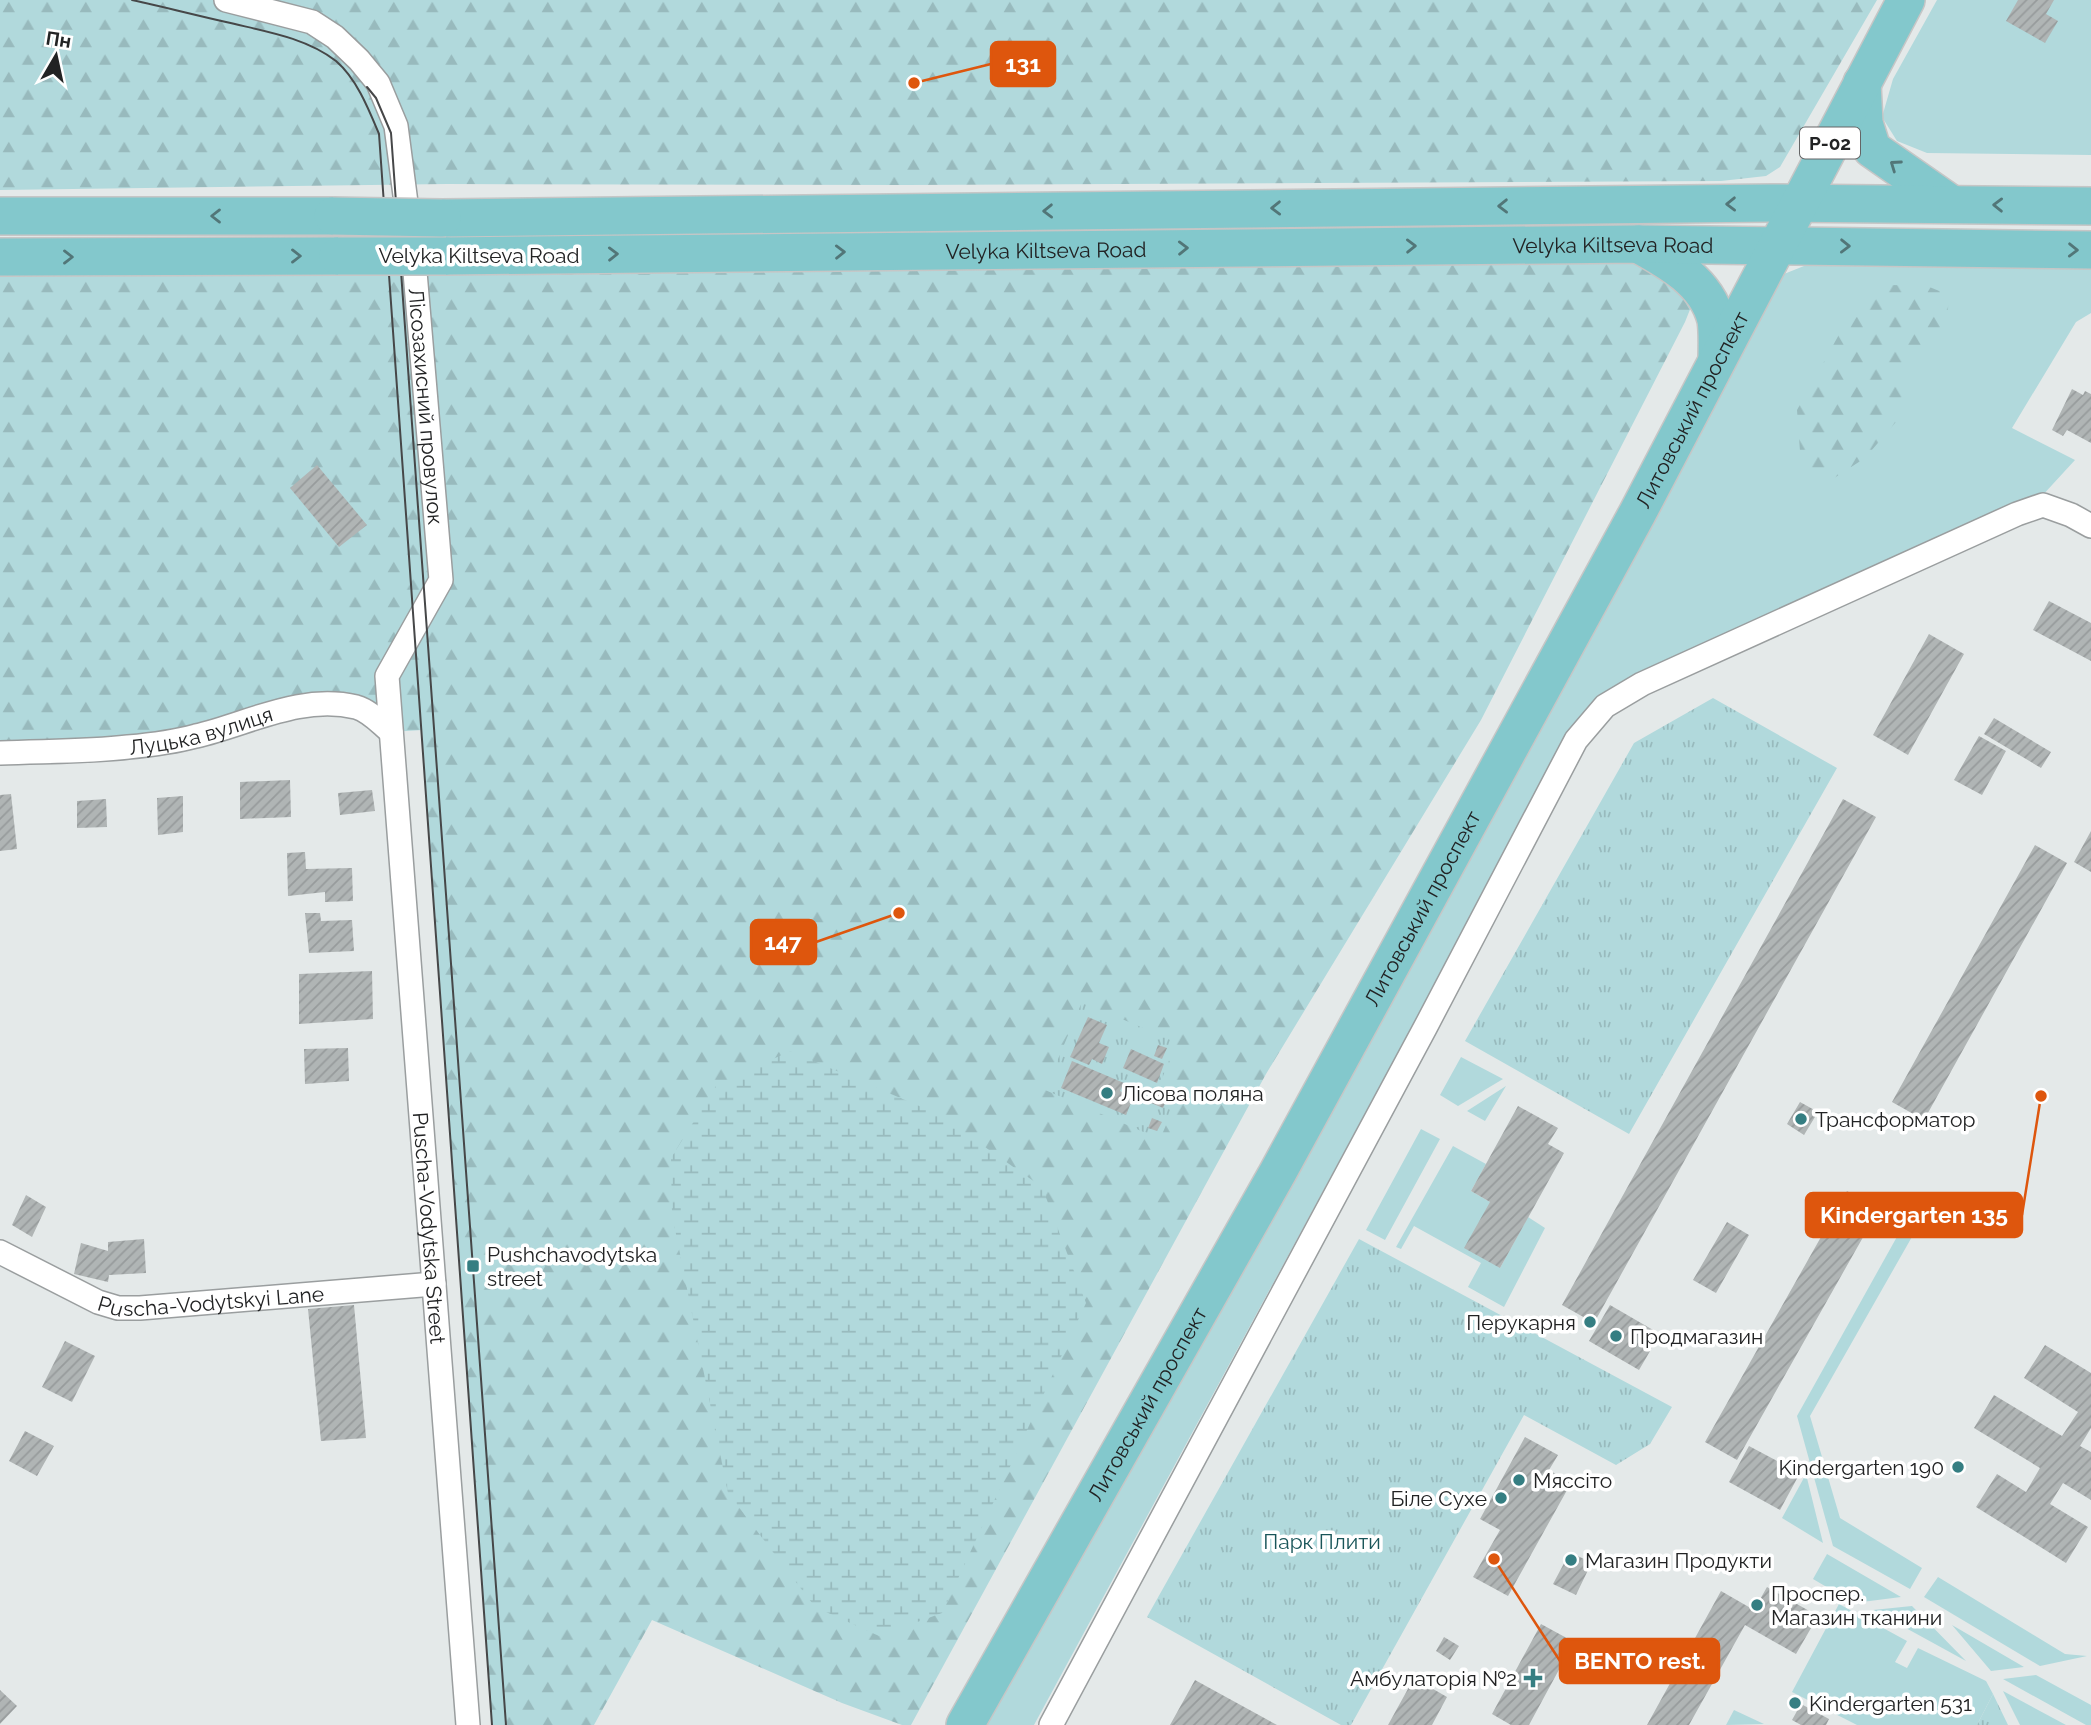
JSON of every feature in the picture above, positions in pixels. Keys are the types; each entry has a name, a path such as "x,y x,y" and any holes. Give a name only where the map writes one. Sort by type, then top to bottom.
{"main road":[{"name":"Р-02","path":"1862,83 1906,0"},
{"name":"Литовський проспект","path":"965,1725 1278,1172 1631,525 1862,83"},
{"path":"1862,83 1864,123 1872,149 1951,204"},
{"name":"Velyka Kiltseva Road","path":"0,216 442,218 1799,204 2091,206"},
{"path":"1637,244 1672,263 1705,294 1716,320 1717,360"},
{"name":"Velyka Kiltseva Road","path":"0,257 446,256 1637,244 2091,250"}],"street":[{"name":"Лісозахисний провулок","path":"226,0 312,22 335,37 378,83 396,126 415,272 441,580 387,676 391,732"},
{"path":"1051,1725 1425,1028 1576,740 1605,706 1642,684 2043,505 2091,526"},
{"name":"Луцька вулиця","path":"0,753 127,747 196,737 261,715 301,706 358,708 391,732"},
{"name":"Puscha-Vodytska Street","path":"391,732 468,1725"},
{"name":"Puscha-Vodytskyi Lane","path":"0,1252 98,1302 118,1308 434,1284"}],"green space":[{"path":"0,0 1877,0 1780,167 1766,176 1721,181 447,184 0,190"},
{"path":"1937,0 2091,0 2091,155 1927,153 1897,141 1882,117 1893,79"},
{"path":"1637,244 1693,302 1685,322 1481,720 1266,1074 911,1725 902,1725 842,1703 652,1620 594,1725 492,1725 422,730 391,732 332,705 196,736 0,753 0,257"},
{"path":"1832,262 2091,263 2091,313 2076,322 2012,428 2075,460 2041,497 1638,676 1571,733 1034,1725 979,1725 1561,682 1784,274 1804,266"},
{"path":"1891,285 1927,286 1949,295 1947,323 1908,370 1902,415 1865,458 1825,484 1801,465 1797,410 1841,331"},
{"path":"1713,698 1837,768 1629,1134 1465,1041 1634,743"},
{"path":"1082,1002 1176,1042 1160,1084 1180,1093 1160,1139 1045,1090"},
{"path":"790,1051 938,1114 1042,1187 1086,1303 942,1613 879,1636 815,1607 728,1493 672,1214 671,1158 716,1086"},
{"path":"1461,1057 1503,1079 1458,1106 1440,1095"},
{"path":"1506,1086 1485,1121 1467,1111"},
{"path":"1421,1129 1440,1139 1385,1240 1366,1230"},
{"path":"1453,1146 1486,1164 1471,1191 1490,1202 1500,1268 1528,1217 1545,1228 1504,1307 1468,1287 1481,1263 1414,1226 1401,1249 1396,1247"},
{"path":"1908,1217 1921,1221 1810,1416 1840,1518 1922,1568 1910,1589 1833,1546 1797,1416"},
{"name":"Парк Плити","path":"1359,1239 1672,1407 1650,1444 1616,1465 1524,1415 1351,1725 1341,1725 1147,1617"},
{"path":"1806,1474 1823,1543 1782,1518"},
{"path":"1827,1554 1901,1597 1854,1603 1813,1579"},
{"path":"1938,1577 2065,1654 2087,1656 2040,1666 1924,1597"},
{"path":"1839,1604 1907,1641 1895,1662 1907,1668 1918,1648 1986,1681 1993,1694 1977,1725 1857,1725 1792,1692"},
{"path":"1912,1606 1966,1661 1873,1610"},
{"path":"1952,1625 2024,1667 1991,1671"},
{"path":"2036,1675 2091,1705 2091,1725 2086,1725 2003,1679"},
{"path":"2003,1691 2066,1725 2020,1725"},
{"path":"1993,1694 2008,1725 1977,1725"},
{"path":"1734,1710 1764,1724 1726,1725"}],"building":[{"path":"2018,0 2054,0 2046,14 2058,21 2045,43 2006,21"},
{"path":"2072,389 2083,395 2085,391 2091,394 2091,443 2067,430 2063,436 2052,430"},
{"path":"317,465 367,525 339,547 290,488"},
{"path":"2049,601 2091,623 2091,661 2033,630"},
{"path":"1929,634 1964,654 1908,755 1873,735"},
{"path":"1994,718 2051,752 2041,768 1984,734"},
{"path":"1979,736 2006,751 1982,795 1954,780"},
{"path":"290,780 291,817 240,819 240,782"},
{"path":"372,790 375,811 340,815 338,793"},
{"path":"11,794 17,849 0,851 0,795"},
{"path":"183,796 183,832 158,835 157,798"},
{"path":"106,799 107,827 77,828 77,801"},
{"path":"1843,799 1876,817 1594,1323 1562,1305"},
{"path":"2091,831 2091,872 2074,862"},
{"path":"2035,845 2067,863 1924,1120 1892,1102"},
{"path":"305,852 306,869 352,868 353,901 325,902 325,892 288,896 287,853"},
{"path":"305,913 320,913 321,921 352,920 354,951 309,953"},
{"path":"372,971 373,1019 299,1024 299,974"},
{"path":"1088,1017 1107,1025 1099,1043 1109,1047 1102,1064 1092,1059 1089,1065 1070,1057"},
{"path":"1158,1045 1167,1048 1162,1059 1154,1056"},
{"path":"348,1048 349,1081 305,1084 304,1049"},
{"path":"1131,1049 1164,1064 1157,1083 1123,1068"},
{"path":"1072,1061 1124,1083 1120,1091 1133,1098 1126,1115 1061,1088"},
{"path":"1156,1092 1168,1097 1163,1108 1151,1103"},
{"path":"1800,1102 1818,1112 1804,1135 1787,1124"},
{"path":"1518,1106 1558,1128 1548,1144 1564,1153 1500,1268 1464,1248 1490,1202 1471,1191"},
{"path":"1152,1118 1162,1122 1157,1131 1148,1128"},
{"path":"1847,1191 1879,1209 1737,1460 1705,1442"},
{"path":"26,1195 46,1207 32,1237 12,1225"},
{"path":"1727,1222 1749,1235 1716,1293 1693,1280"},
{"path":"144,1239 146,1273 109,1275 108,1282 74,1274 81,1243 108,1251 108,1242"},
{"path":"354,1305 366,1438 321,1441 308,1309"},
{"path":"1610,1305 1660,1334 1639,1370 1589,1341"},
{"path":"65,1341 95,1356 72,1402 42,1387"},
{"path":"2045,1345 2091,1373 2091,1428 2080,1446 2091,1452 2091,1500 2063,1483 2050,1504 2088,1527 2066,1563 1976,1507 1997,1474 2026,1492 2040,1468 1974,1428 1994,1395 2062,1436 2078,1412 2024,1378"},
{"path":"25,1431 54,1446 37,1476 9,1461"},
{"path":"1525,1437 1558,1455 1549,1470 1571,1483 1508,1596 1473,1577 1500,1530 1480,1519"},
{"path":"1749,1446 1800,1473 1780,1510 1729,1482"},
{"path":"1570,1552 1584,1559 1589,1568 1576,1595 1553,1584"},
{"path":"1767,1587 1818,1616 1796,1654 1745,1625 1689,1725 1647,1725 1721,1591 1754,1610"},
{"name":"Амбулаторія №2","path":"1541,1624 1574,1642 1529,1725 1511,1725 1492,1714"},
{"path":"1444,1637 1459,1646 1450,1660 1436,1651"},
{"path":"1414,1678 1447,1697 1432,1725 1388,1725"},
{"path":"1195,1680 1277,1725 1170,1725"},
{"path":"0,1690 17,1706 0,1724"},
{"path":"1801,1704 1829,1719 1826,1725 1801,1725 1792,1720"}],"tram line":[{"path":"132,0 283,36 324,53 336,61 350,77 362,95 379,134 492,1725"},
{"path":"367,87 376,98 391,133 506,1725"}],"place":[{"name":"131","path":"914,83"},
{"name":"147","path":"899,913"},
{"name":"Лісова поляна","path":"1107,1093"},
{"name":"Kindergarten 135","path":"2041,1096"},
{"name":"Трансформатор","path":"1801,1119"},
{"name":"Pushchavodytska street","path":"473,1266"},
{"name":"Перукарня","path":"1590,1322"},
{"name":"Продмагазин","path":"1616,1336"},
{"name":"Kindergarten 190","path":"1958,1467"},
{"name":"Мяссіто","path":"1519,1480"},
{"name":"Біле Сухе","path":"1501,1498"},
{"name":"BENTO rest.","path":"1494,1559"},
{"name":"Магазин Продукти","path":"1571,1560"},
{"name":"Проспер. Магазин тканини","path":"1757,1605"},
{"name":"Амбулаторія №2","path":"1533,1678"},
{"name":"Kindergarten 531","path":"1795,1703"}]}
